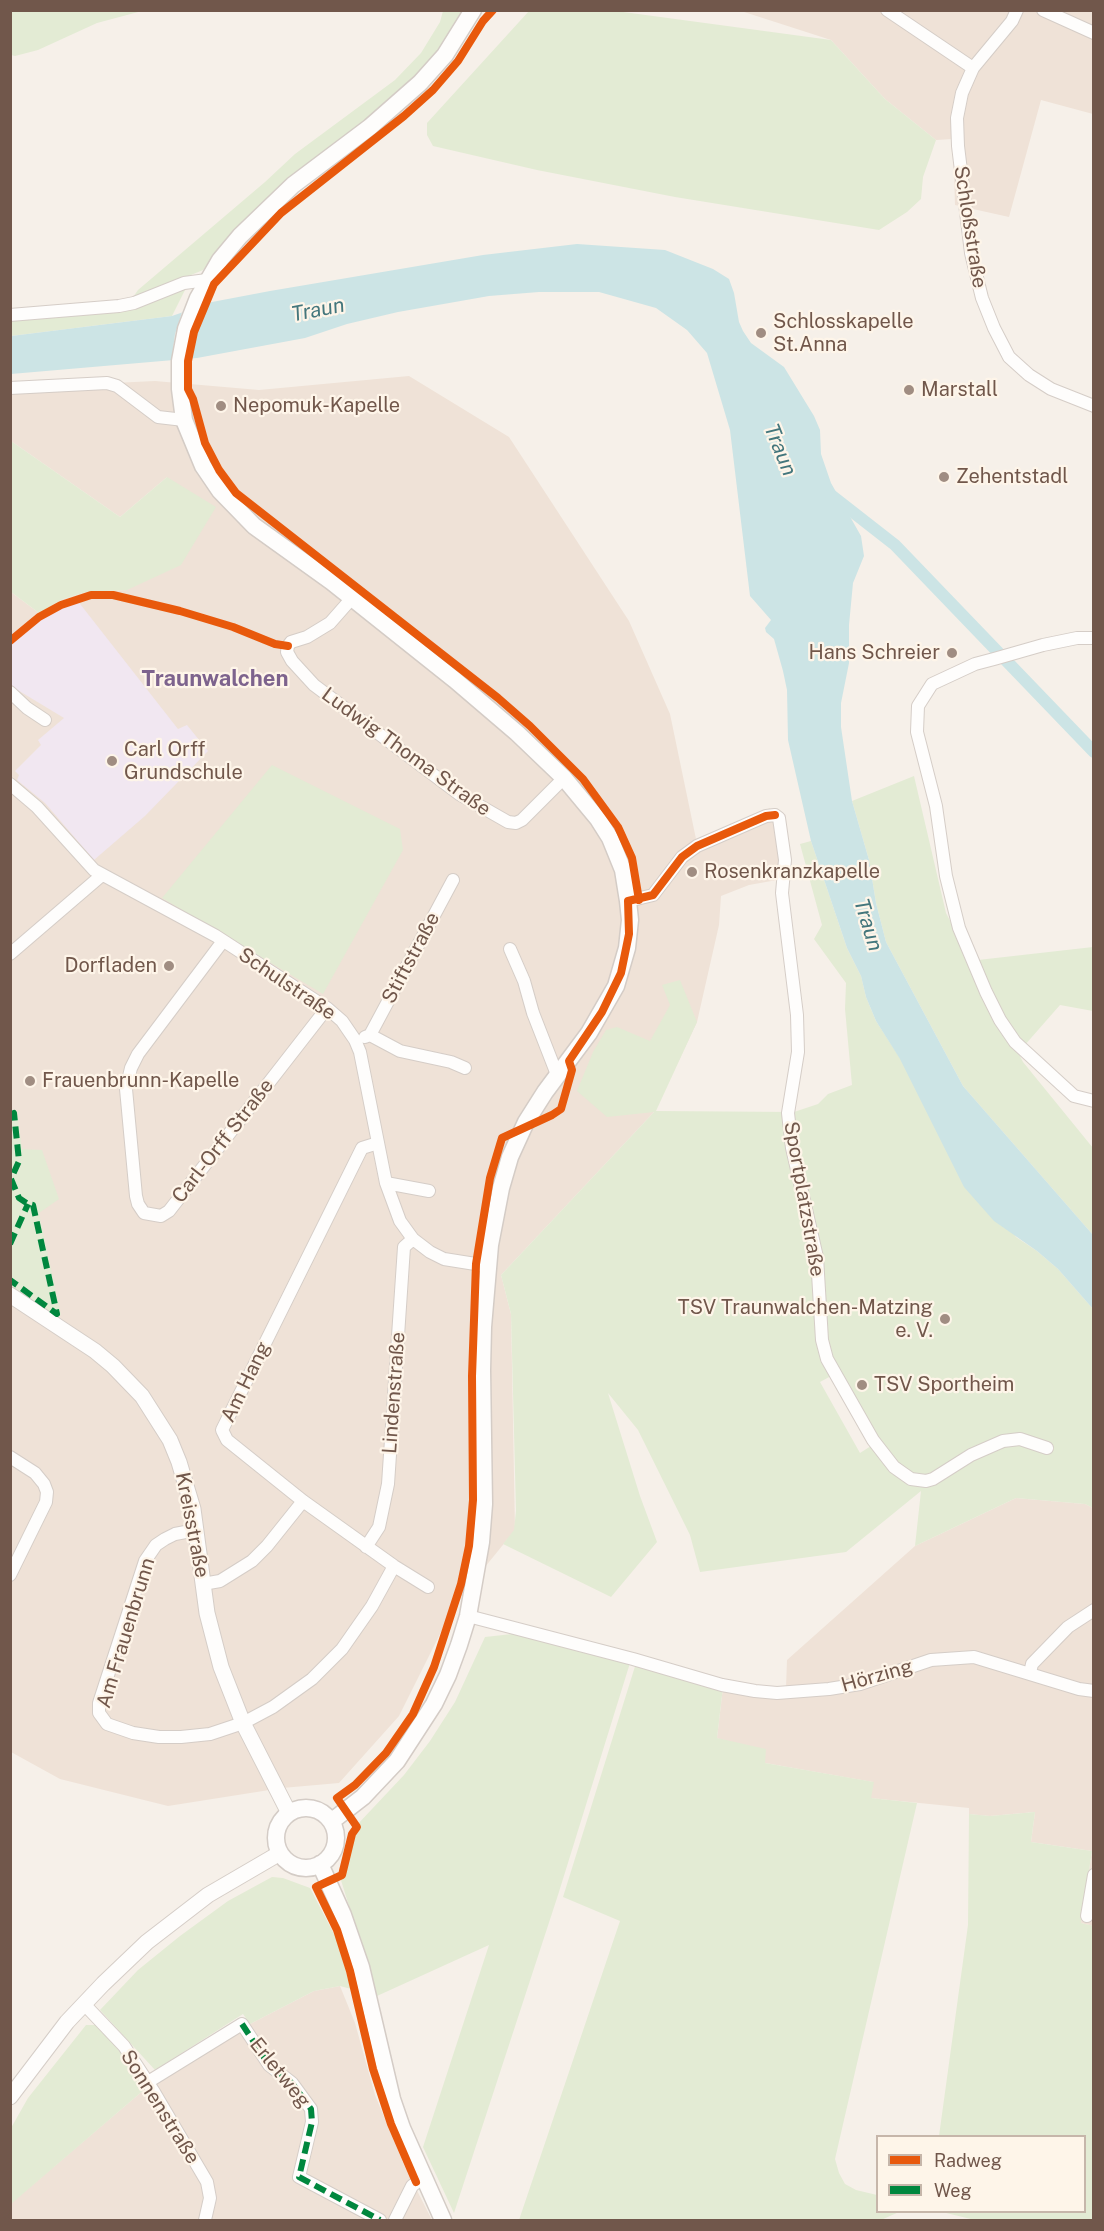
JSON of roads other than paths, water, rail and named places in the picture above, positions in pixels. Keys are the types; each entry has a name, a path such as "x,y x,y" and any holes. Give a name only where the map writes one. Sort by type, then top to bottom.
{"main road":[{"path":"332,1821 346,1812 379,1782 398,1761 448,1675 468,1616 477,1569 484,1504 482,1370 488,1266 495,1216 510,1157 534,1109 593,1026 616,986 627,948 630,920 623,870 610,838 598,819 564,778 517,733 455,680 238,512 220,491 203,466 184,420 180,389 182,344 198,298 207,280 240,236 293,185 370,127 420,83 445,55 473,10"},
{"path":"307,1808 325,1814 332,1821 336,1837 335,1845 332,1853 320,1864 302,1867 286,1860 280,1852 277,1844 278,1827 289,1813 307,1808"},
{"path":"320,1864 343,1915 361,1967 392,2099 422,2178 442,2220"}],"street":[{"path":"887,10 973,68"},
{"name":"Schloßstraße","path":"1017,10 1012,21 973,68 962,93 958,146 971,253 982,298 1009,357 1029,375 1051,389 1094,406"},
{"path":"1042,10 1094,33"},
{"path":"10,315 119,306 134,303 184,283 207,280"},
{"path":"10,388 108,383 117,386 158,417 184,420"},
{"name":"Ludwig Thoma Straße","path":"352,598 330,622 307,637 291,642 288,646 287,652 292,661 330,699 459,794 500,820 516,823 522,820 564,778"},
{"path":"1094,638 1043,645 975,664 932,684 918,706 917,732 936,806 946,876 959,928 1000,1020 1015,1042 1074,1096 1094,1101"},
{"path":"10,692 27,708 45,720"},
{"name":"Schulstraße","path":"10,784 37,807 86,863 102,875 223,941 327,1008 342,1021 360,1052 386,1183 400,1221 413,1239 430,1252 444,1259 488,1266"},
{"name":"Sportplatzstraße","path":"628,901 653,895 682,857 697,846 766,816 775,815 779,818 785,860 782,893 797,1015 798,1052 788,1113 792,1148 817,1257 822,1340 827,1359 873,1440 894,1467 911,1479 926,1481 933,1479 971,1455 1003,1441 1020,1439 1047,1448"},
{"path":"10,954 102,875"},
{"name":"Stiftstraße","path":"370,1035 453,880"},
{"name":"Carl-Orff Straße","path":"223,941 138,1054 131,1068 126,1089 135,1184 138,1204 144,1213 161,1216 170,1211 327,1008"},
{"path":"510,950 524,981 533,1013 558,1074"},
{"path":"355,1040 370,1035 400,1051 451,1062 465,1068"},
{"name":"Am Hang","path":"378,1143 362,1148 222,1430 227,1440 303,1501 366,1547 428,1587"},
{"path":"386,1183 429,1191"},
{"name":"Lindenstraße","path":"366,1547 379,1527 388,1484 404,1247 413,1239"},
{"name":"Kreisstraße","path":"12,1299 95,1351 113,1366 142,1396 170,1440 189,1493 215,1644 243,1723 289,1813"},
{"path":"10,1457 35,1473 47,1492 46,1502 10,1575"},
{"path":"203,1584 220,1581 252,1561 303,1501"},
{"name":"Am Frauenbrunn","path":"196,1530 175,1534 165,1539 156,1545 145,1561 99,1703 99,1713 106,1724 133,1733 159,1737 181,1737 210,1734 243,1723 273,1707 297,1692 328,1664 356,1630 394,1566"},
{"path":"1030,1673 1032,1664 1068,1627 1094,1610"},
{"name":"Hörzing","path":"468,1616 722,1685 755,1691 829,1689 860,1684 931,1660 974,1657 1079,1689 1094,1691"},
{"path":"10,2097 52,2040 84,2004 147,1942 228,1881 280,1852"},
{"path":"1087,1916 1094,1875"},
{"name":"Sonnenstraße","path":"84,2004 124,2046 207,2182 210,2198 205,2220"},
{"name":"Erletweg","path":"148,2082 242,2024 269,2065 292,2083 310,2109 312,2122 299,2177 380,2220"},
{"path":"395,2220 412,2186 422,2178"}],"water":[{"name":"Traun","path":"577,244 665,250 713,269 729,279 743,331 751,343 784,367 814,416 820,430 821,454 831,483 861,536 864,556 853,583 849,625 849,663 841,703 841,727 852,801 869,860 876,903 886,942 963,1086 1093,1235 1093,1309 1058,1269 994,1221 964,1187 900,1059 876,1021 866,997 861,976 847,948 811,841 788,740 787,690 783,671 774,639 765,628 771,620 750,596 730,430 707,353 687,330 656,308 599,292 539,292 489,296 398,312 347,324 305,338 197,358 11,374 11,336 172,316 212,302 270,291 483,255"}],"waterway":[{"path":"831,495 895,545 1094,752"}],"place":[{"name":"Schlosskapelle St.Anna","path":"761,333"},
{"name":"Marstall","path":"909,390"},
{"name":"Nepomuk-Kapelle","path":"221,406"},
{"name":"Zehentstadl","path":"944,477"},
{"name":"Hans Schreier","path":"952,653"},
{"name":"Carl Orff Grundschule","path":"112,761"},
{"name":"Rosenkranzkapelle","path":"692,872"},
{"name":"Dorfladen","path":"169,966"},
{"name":"Frauenbrunn-Kapelle","path":"30,1081"},
{"name":"TSV Traunwalchen-Matzing e. V.","path":"945,1319"},
{"name":"TSV Sportheim","path":"862,1385"}],"district":[{"name":"Traunwalchen","path":"215,679"}]}
